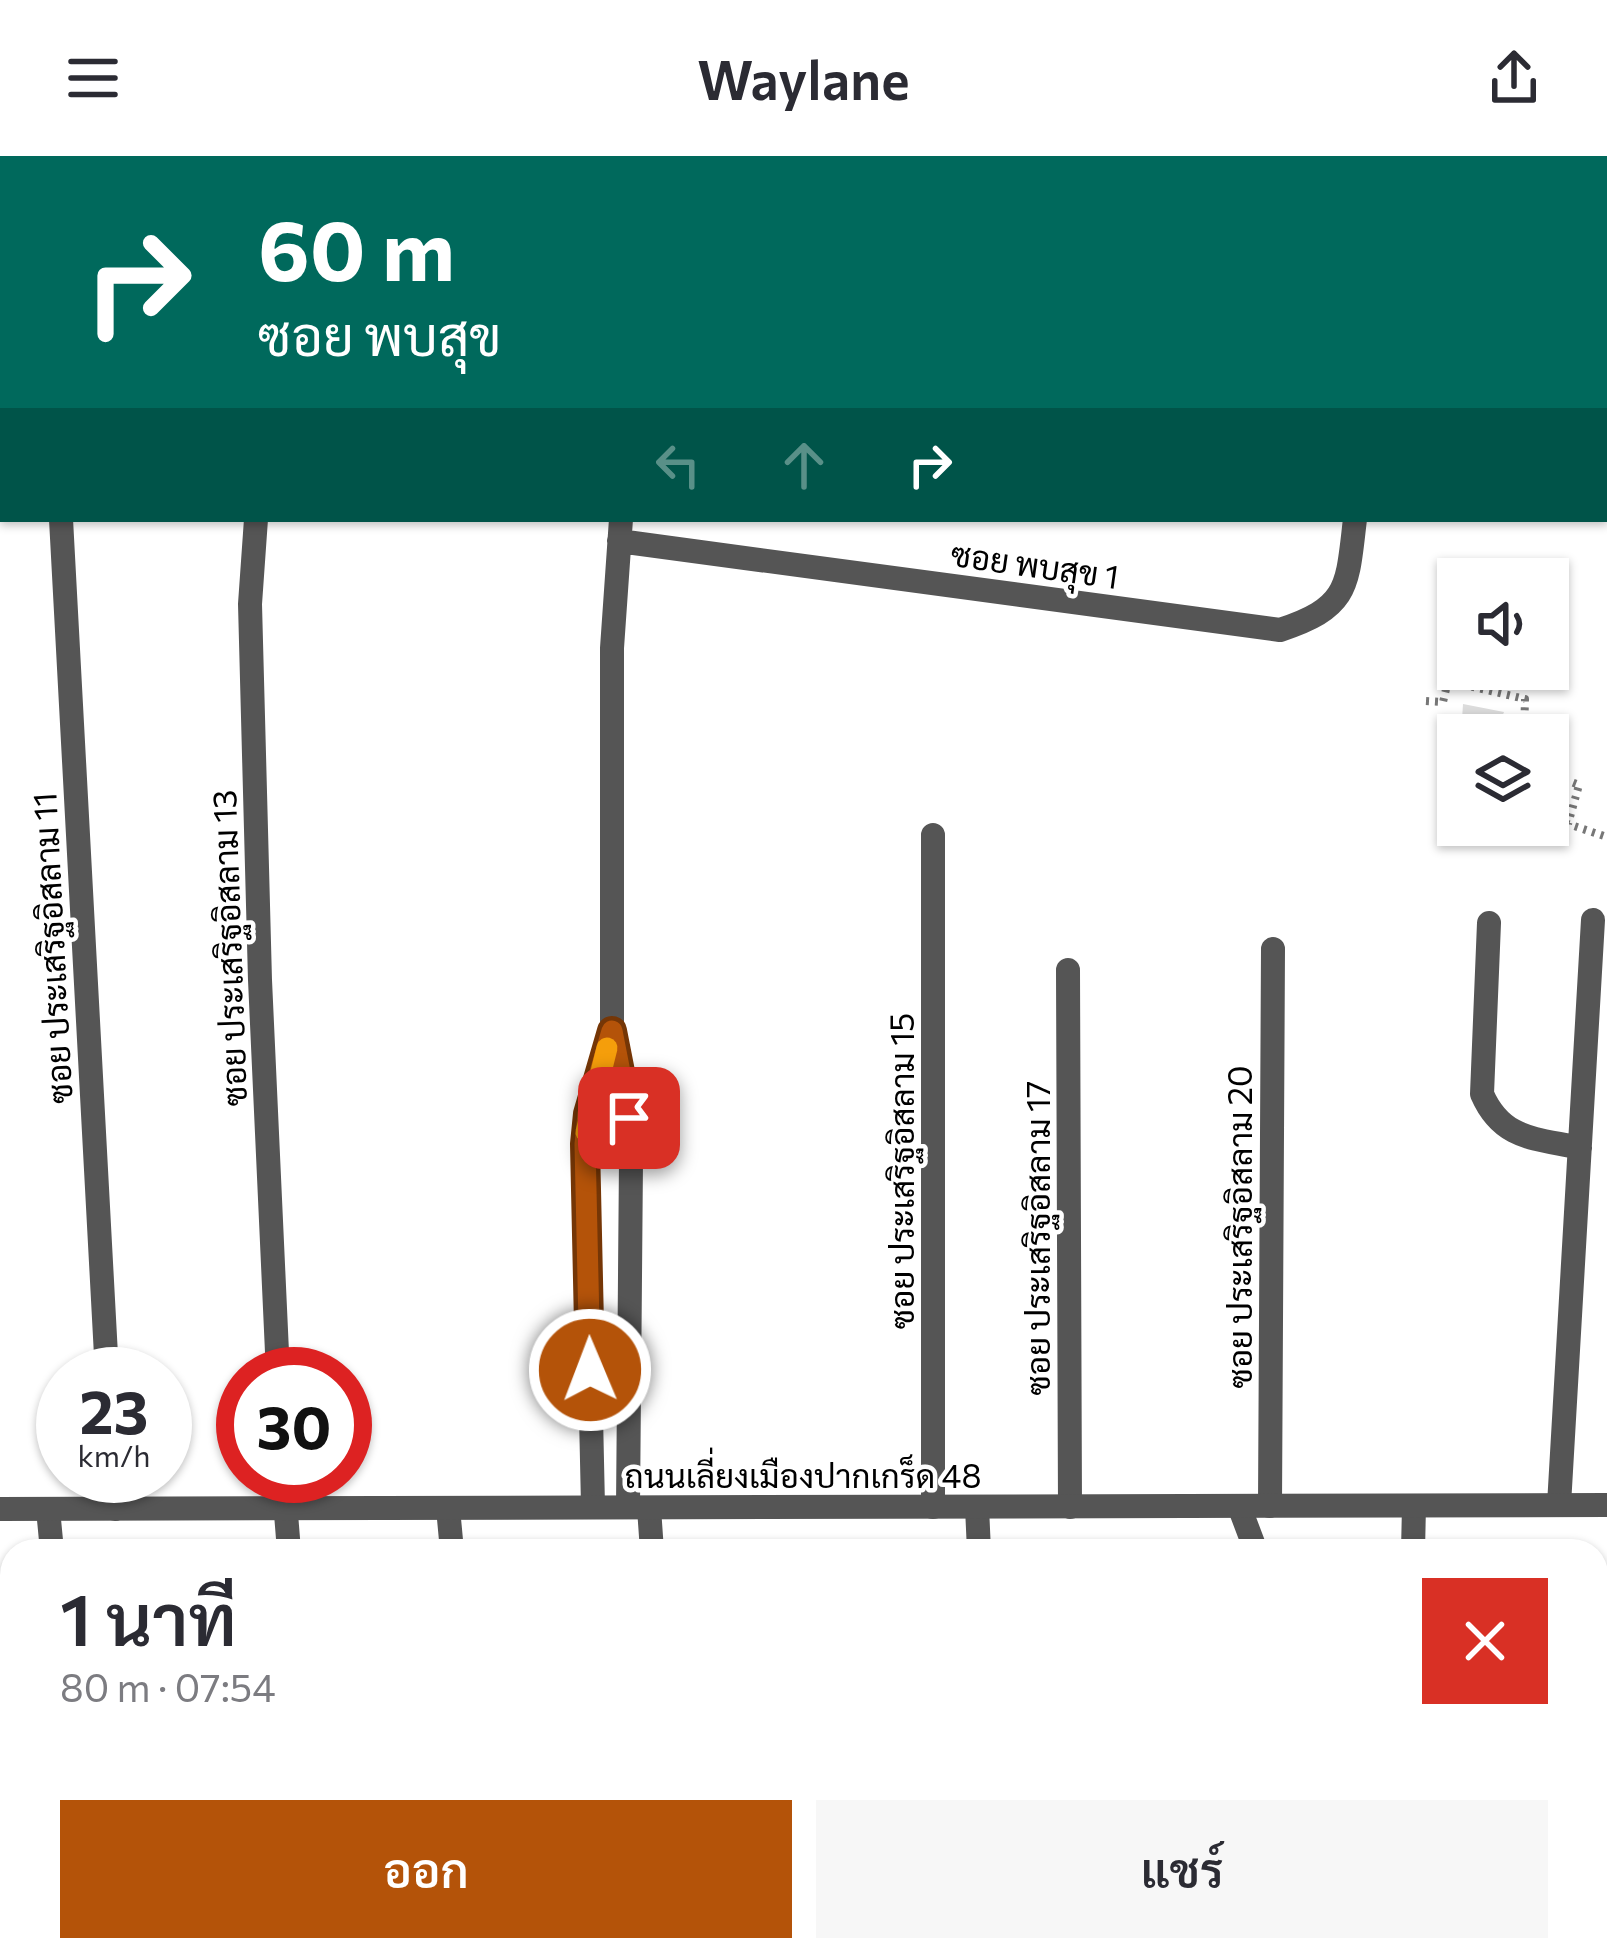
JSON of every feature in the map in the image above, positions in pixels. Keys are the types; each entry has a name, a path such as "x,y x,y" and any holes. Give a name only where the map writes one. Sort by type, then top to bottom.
{"street":[{"name":"ซอย ประเสริฐอิสลาม 11","path":"61,522 106,1347"},
{"name":"ซอย ประเสริฐอิสลาม 13","path":"256,522 250,604 259,958 277,1347"},
{"name":"ซอย พบสุข 1","path":"620,530 1280,629 1316,618 1336,600 1348,575 1355,522"},
{"path":"620,530 612,648 612,1031 629,1118 639,1507 648,1539"},
{"name":"ซอย ประเสริฐอิสลาม 15","path":"933,836 933,1507"},
{"path":"1559,1505 1593,920"},
{"path":"1489,923 1482,1094 1492,1119 1516,1134 1580,1148"},
{"name":"ซอย ประเสริฐอิสลาม 20","path":"1270,1506 1273,949"},
{"name":"ซอย ประเสริฐอิสลาม 17","path":"1068,970 1070,1507"},
{"path":"592,1506 585,1144 588,1114 612,1031"},
{"path":"115,1503 115,1509"},
{"path":"284,1503 288,1539"},
{"name":"ถนนเลี่ยงเมืองปากเกร็ด 48","path":"0,1509 1607,1505"},
{"path":"1239,1506 1251,1539"},
{"path":"1413,1539 1414,1506"},
{"path":"976,1507 978,1539"},
{"path":"448,1508 451,1539"},
{"path":"48,1509 51,1539"}],"path":[{"path":"1426,701 1443,703 1448,681 1525,699 1525,714"},
{"path":"1569,781 1579,785 1569,820"},
{"path":"1569,824 1607,837"}],"shaded area":[{"path":"1463,704 1504,712 1503,714 1462,714"}],"slow traffic":[{"path":"586,1132 607,1048"}],"route":[{"path":"590,1370 585,1144 588,1114 612,1031 629,1118"}]}
